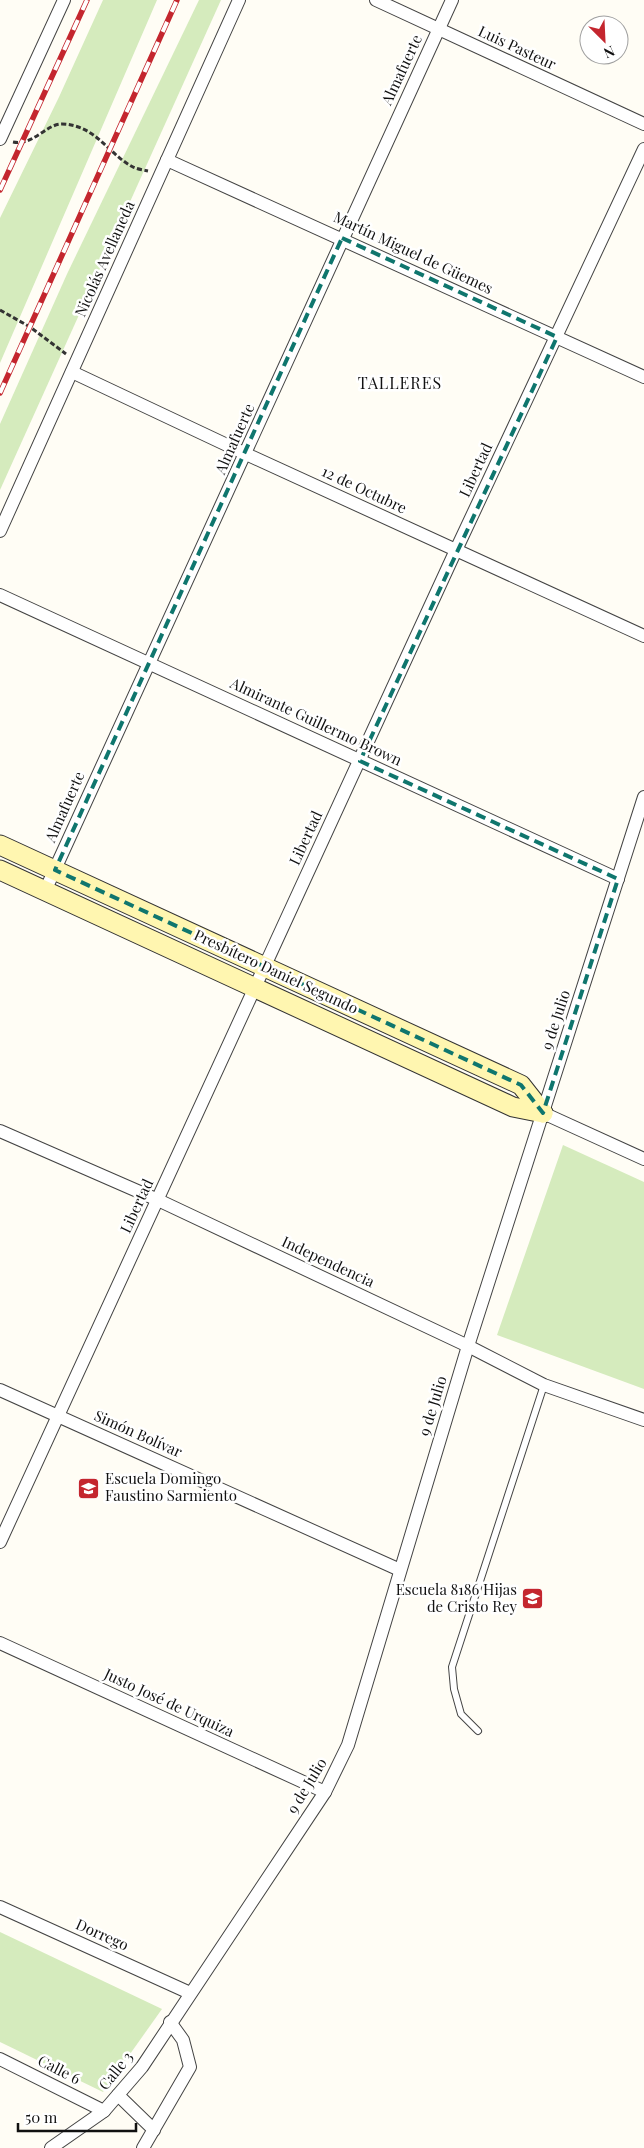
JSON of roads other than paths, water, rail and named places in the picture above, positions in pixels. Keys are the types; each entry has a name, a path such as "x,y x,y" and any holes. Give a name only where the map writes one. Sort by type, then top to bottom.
{"main road":[{"name":"Presbítero Daniel Segundo","path":"0,844 521,1085 544,1113"},
{"name":"Presbítero Daniel Segundo","path":"0,870 513,1107 544,1113"}],"street":[{"path":"3,140 64,0"},
{"name":"Nicolás Avellaneda","path":"0,531 239,0"},
{"name":"Luis Pasteur","path":"376,0 644,124"},
{"name":"Almafuerte","path":"46,891 148,663 246,454 342,238 452,0"},
{"name":"Libertad","path":"0,1542 56,1416 158,1200 456,550 644,148"},
{"name":"Martín Miguel de Güemes","path":"167,160 644,377"},
{"name":"12 de Octubre","path":"74,367 246,454 644,636"},
{"name":"Almirante Guillermo Brown","path":"0,595 618,879"},
{"name":"9 de Julio","path":"170,2022 325,1792 348,1745 468,1346 644,797"},
{"name":"Presbítero Daniel Segundo","path":"544,1113 644,1159"},
{"name":"Independencia","path":"0,1131 158,1200 468,1346 544,1384 644,1420"},
{"name":"Simón Bolívar","path":"0,1390 400,1570"},
{"name":"Justo José de Urquiza","path":"0,1643 325,1792"},
{"name":"Dorrego","path":"0,1907 190,1993"},
{"path":"143,2148 190,2067 183,2040 170,2022"},
{"name":"Calle 3","path":"51,2148 104,2111 142,2067 170,2022"},
{"name":"Calle 6","path":"0,2058 104,2111"},
{"path":"118,2096 154,2130"}],"lane":[{"path":"478,1731 461,1714 454,1689 452,1667 544,1384"}],"railway":[{"path":"0,190 87,0"},
{"path":"0,393 177,0"}],"place":[{"name":"Escuela Domingo Faustino Sarmiento","path":"89,1488"},
{"name":"Escuela 8186 Hijas de Cristo Rey","path":"533,1599"}],"district":[{"name":"TALLERES","path":"400,383"}]}
